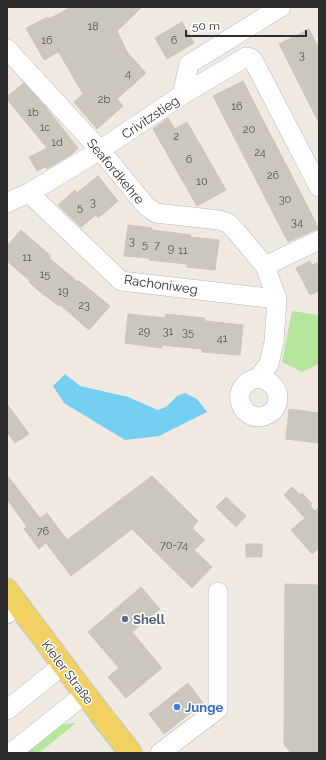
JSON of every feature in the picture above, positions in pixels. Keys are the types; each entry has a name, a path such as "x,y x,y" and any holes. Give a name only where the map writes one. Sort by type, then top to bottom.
{"main road":[{"name":"Kieler Straße","path":"11,603 63,665 131,753"}],"street":[{"name":"Crivitzstieg","path":"100,150 182,95 189,64 281,7"},
{"name":"Seafordkehre","path":"7,49 100,150 146,206 156,213 219,220 228,223 265,266 277,299 274,342 269,364 258,378"},
{"path":"182,95 252,54 249,57 252,58 319,187"},
{"path":"7,203 29,193 100,150"},
{"name":"Rachoniweg","path":"29,193 121,281 277,299"},
{"path":"265,266 319,240"},
{"path":"160,753 218,709 218,592"},
{"path":"7,710 63,665"},
{"path":"11,753 85,694"}],"green space":[{"path":"292,311 319,315 319,364 302,372 282,362"},
{"path":"95,719 125,753 115,753 90,721"},
{"path":"76,723 39,753 19,753 54,725"}],"water":[{"path":"65,374 80,386 128,397 158,410 166,407 177,396 185,393 197,399 207,412 159,436 125,440 64,403 53,386"}],"building":[{"path":"72,7 142,7 117,31 127,52 146,73 117,99 123,106 97,129 74,102 83,94 61,56 58,52 44,60 26,28 48,17 49,19"},
{"path":"182,22 194,43 167,59 155,38"},
{"path":"309,29 319,49 319,123 279,44"},
{"path":"243,81 319,229 288,242 213,96"},
{"path":"24,83 44,105 78,148 72,154 47,169 45,167 37,171 29,157 47,148 7,99 7,97"},
{"path":"168,118 175,129 187,122 226,190 197,206 153,129"},
{"path":"98,176 118,201 98,218 96,215 81,227 58,205 75,190 77,193"},
{"path":"128,225 191,235 190,237 219,240 215,270 187,267 187,264 149,260 149,258 124,256"},
{"path":"21,230 51,256 49,258 110,306 89,330 59,304 59,306 39,291 7,261 7,246"},
{"path":"310,261 312,265 319,262 319,291 310,295 296,268"},
{"path":"128,314 165,318 166,314 205,318 205,321 243,325 240,355 202,352 202,349 162,345 162,348 125,343"},
{"path":"7,404 29,434 15,443 7,432"},
{"path":"289,409 319,413 319,443 286,439"},
{"path":"7,475 40,518 47,513 67,540 152,476 198,521 192,528 205,540 194,550 212,567 192,588 132,529 71,576 46,543 39,549 24,529 27,527 7,499"},
{"path":"292,487 300,495 302,493 312,504 310,506 315,511 319,507 319,548 312,554 291,530 305,518 284,495"},
{"path":"226,497 246,516 236,527 216,507"},
{"path":"246,544 262,544 262,557 246,557"},
{"path":"285,584 319,585 319,753 291,753 284,744"},
{"path":"141,587 160,609 132,632 162,668 126,698 108,677 119,668 88,632"},
{"path":"188,683 203,703 164,734 149,714"}],"place":[{"name":"Shell","path":"125,619"},
{"name":"Junge","path":"177,707"}]}
